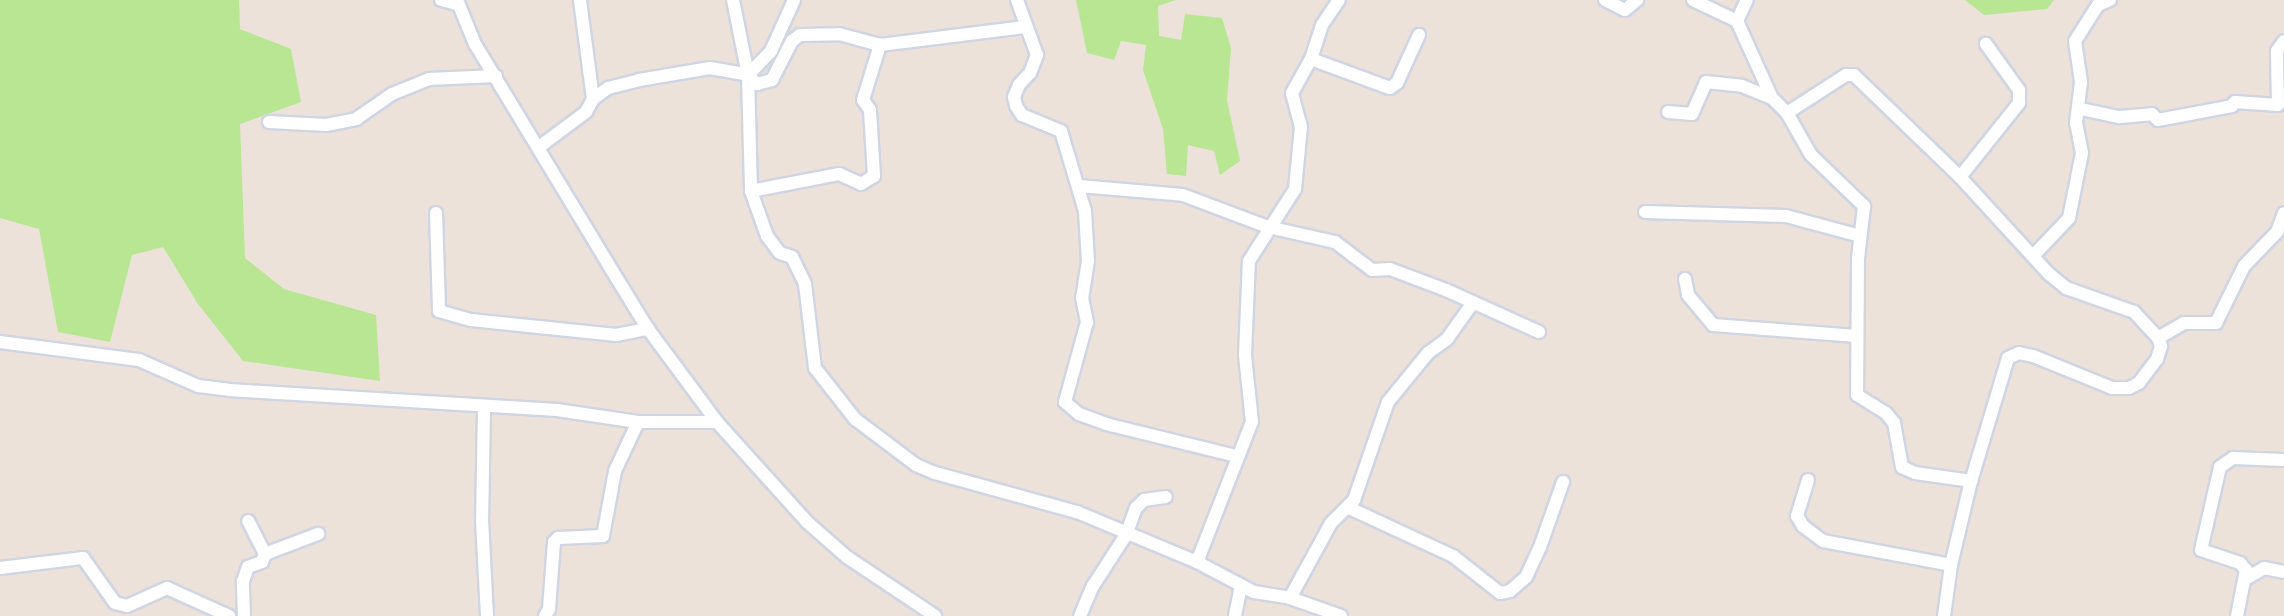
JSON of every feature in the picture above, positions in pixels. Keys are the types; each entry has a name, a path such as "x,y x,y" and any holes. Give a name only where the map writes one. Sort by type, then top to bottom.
{"street":[{"path":"441,0 457,2 475,44 648,329 717,422 807,522 847,558 936,616"},
{"path":"580,0 592,99"},
{"path":"733,0 748,75 751,191 767,236 780,253 792,257 805,284 815,368 855,419 916,465 1077,512 1126,535 1197,562 1254,592 1290,598 1341,616"},
{"path":"748,75 771,51 794,0"},
{"path":"1017,0 1037,55 1030,73 1019,85 1014,97 1016,106 1022,115 1060,130 1085,211 1088,261 1082,289 1087,322 1065,402 1079,414 1106,424 1236,456"},
{"path":"1197,562 1219,512 1236,456 1245,445 1252,422 1245,355 1249,261 1295,189 1301,127 1292,93 1311,59 1322,26 1338,0"},
{"path":"1605,0 1624,10 1637,0"},
{"path":"1693,0 1737,21 1772,98 1787,113 1811,155 1864,206 1860,236 1857,395 1886,413 1894,423 1902,466 1915,473 1971,481"},
{"path":"1737,21 1747,0"},
{"path":"2033,256 2069,218 2082,153 2076,123 2080,109 2081,82 2075,41 2098,5 2110,0"},
{"path":"539,147 586,112 592,99 608,88 639,80 710,68 748,75 756,84 772,80 792,41 800,35 839,34 880,45 1025,27"},
{"path":"1311,59 1390,88 1397,83 1419,35"},
{"path":"2080,109 2120,117 2152,114 2158,120 2232,106 2235,102 2278,105 2277,51 2284,41"},
{"path":"1960,177 2019,103 2019,90 1986,44"},
{"path":"751,191 839,174 861,184 874,176 870,110 863,100 880,45"},
{"path":"1787,113 1846,75 1854,75 1960,177 2066,288 2134,312 2158,338 2161,346 2157,359 2139,383 2129,388 2112,388 2033,356 2019,353 2008,358 1971,481 1951,566 1944,616"},
{"path":"269,122 326,125 356,119 392,94 429,80 496,76"},
{"path":"1668,112 1692,114 1706,82 1742,86 1772,98"},
{"path":"1079,186 1183,195 1268,228 1335,242 1372,270 1390,269 1539,332"},
{"path":"1645,212 1786,216 1860,236"},
{"path":"436,213 439,311 471,320 616,334 648,329"},
{"path":"2158,338 2184,322 2216,323 2244,266 2280,235 2284,213"},
{"path":"1685,279 1688,295 1713,325 1857,336"},
{"path":"1290,598 1331,523 1347,507 1358,491 1388,402 1428,353 1447,339 1472,304"},
{"path":"0,342 139,360 198,386 484,409 557,410 638,422 717,422"},
{"path":"484,409 482,520 487,616"},
{"path":"545,616 554,542 558,538 603,536 618,462 638,422"},
{"path":"2237,616 2247,578 2240,562 2201,550 2220,467 2233,458 2284,460"},
{"path":"1808,480 1797,516 1803,526 1823,541 1951,566"},
{"path":"1347,507 1453,556 1500,593 1510,591 1526,577 1540,548 1563,482"},
{"path":"1080,616 1093,586 1126,535 1140,503 1166,497"},
{"path":"244,616 243,581 248,567 262,562 265,554 249,521"},
{"path":"265,554 318,534"},
{"path":"0,568 83,558 115,603 127,606 167,588 229,616"},
{"path":"2247,578 2264,568 2284,572"},
{"path":"1235,616 1241,586"}],"green space":[{"path":"0,0 239,0 240,29 291,49 301,102 240,124 245,258 284,289 376,315 380,381 243,361 198,304 163,247 132,255 110,342 58,332 39,229 0,218"},
{"path":"1076,0 1176,0 1158,6 1159,36 1181,40 1185,14 1222,18 1231,48 1227,100 1240,161 1220,175 1214,151 1188,145 1186,176 1167,174 1163,129 1143,70 1146,45 1121,41 1114,60 1087,53"},
{"path":"1965,0 2054,0 2047,9 1984,15"}]}
